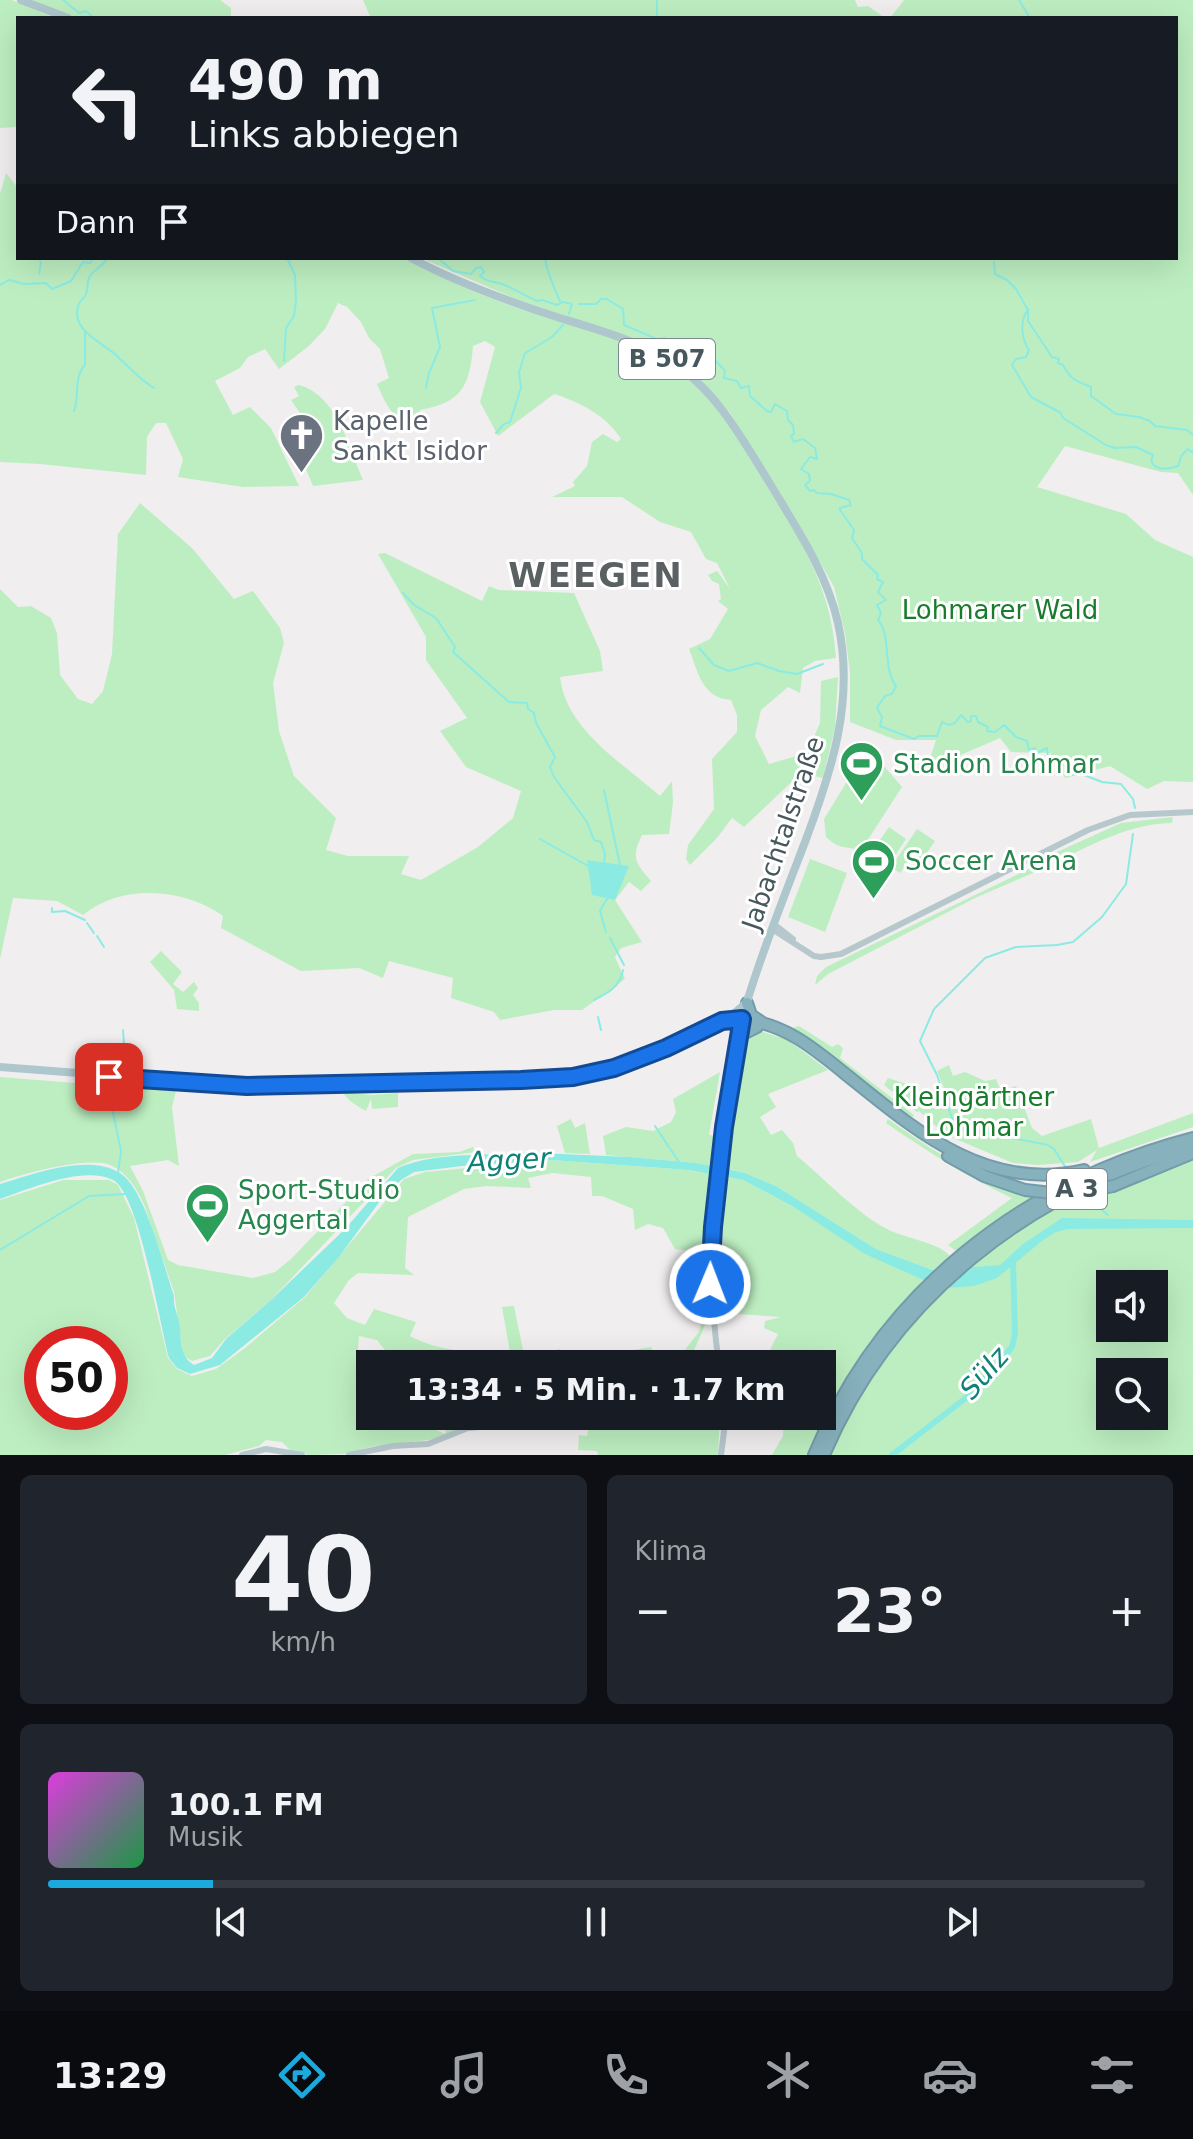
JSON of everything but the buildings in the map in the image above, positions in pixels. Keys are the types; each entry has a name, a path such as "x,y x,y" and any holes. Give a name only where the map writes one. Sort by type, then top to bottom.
{"highway":[{"path":"747,1003 751,1015 759,1024"},
{"path":"741,1022 759,1024 797,1041 908,1126 971,1169 1025,1190 1070,1195 1113,1186 1193,1150"},
{"path":"737,1042 759,1024"},
{"path":"908,1126 961,1156 1019,1174 1061,1175 1109,1165"},
{"name":"A 3","path":"814,1455 852,1382 881,1340 968,1255 1018,1212 1074,1180 1109,1165 1193,1138"},
{"name":"A 3","path":"968,1255 1079,1188 1145,1161 1193,1150"},
{"name":"A 3","path":"824,1455 863,1381 920,1300"}],"main road":[{"path":"21,0 63,16"},
{"name":"Jabachtalstraße","path":"415,260 511,302 622,338 681,368 726,415 825,582 838,625 844,675 839,737 829,778 766,944 741,1022"},
{"path":"773,926 805,952 821,957 834,955 853,949 1075,835 1105,823 1143,813 1193,812"},
{"path":"773,926 812,951 834,955"},
{"path":"766,944 783,936"},
{"path":"675,1044 728,1019 747,1003"},
{"path":"728,1019 741,1022"},
{"path":"717,1350 710,1284 711,1245 723,1136 741,1022"},
{"path":"675,1044 712,1028 741,1022"},
{"path":"0,1067 247,1086 521,1080 573,1077 603,1071 718,1029 731,1031 737,1042"},
{"path":"349,1455 393,1446 428,1444 463,1430"},
{"path":"721,1455 724,1430"},
{"path":"242,1455 266,1449 302,1455"}],"green space":[{"path":"0,0 12,0 50,16 16,16 16,127 0,128"},
{"path":"32,0 220,0 231,8 231,16 72,16"},
{"path":"363,0 855,0 858,7 868,6 882,16 370,16"},
{"name":"Lohmarer Wald","path":"904,0 1193,0 1193,495 1178,473 1161,472 1065,446 1037,487 1126,514 1155,540 1193,557 1193,782 1164,781 1147,789 1110,766 1065,778 1050,753 1011,752 1000,738 926,770 936,740 896,740 850,722 850,673 845,633 834,587 792,512 730,413 693,371 651,346 511,297 426,260 1178,260 1178,16 892,16"},
{"path":"6,173 16,186 16,260 407,260 503,303 623,341 668,363 712,403 745,449 796,534 823,592 836,658 815,661 803,668 800,693 788,687 761,710 755,736 769,764 807,753 820,723 821,681 838,677 835,728 823,778 801,773 744,827 732,818 690,865 686,859 688,845 714,809 712,759 737,732 737,715 731,700 707,689 689,649 710,639 728,609 718,601 721,599 719,584 708,575 717,571 730,589 717,563 706,559 691,532 660,522 622,497 552,497 575,486 573,482 587,466 592,442 603,434 617,442 621,439 608,423 592,411 554,394 498,436 480,402 495,347 485,341 473,346 466,382 461,390 446,403 420,410 416,428 401,420 388,406 377,384 389,378 380,349 369,338 361,322 347,307 338,303 325,329 279,369 265,349 248,357 240,368 215,381 233,415 250,407 271,428 299,486 243,487 178,477 183,459 166,423 156,423 147,437 146,475 0,462 0,194"},
{"path":"299,385 312,391 332,411 363,480 313,486 305,467 310,457 304,444 311,440 309,426 291,400 299,396 294,387"},
{"path":"140,503 192,548 234,599 253,591 280,628 284,643 273,683 279,731 294,776 336,818 326,850 348,856 409,856 401,874 421,880 478,847 513,818 521,791 466,767 440,731 467,718 426,660 426,637 378,554 385,553 482,601 489,586 499,590 574,593 600,651 603,671 560,677 573,713 598,744 660,796 672,781 669,834 642,835 637,849 636,860 651,881 641,891 629,882 615,900 642,942 621,948 615,957 625,979 582,1010 554,1010 500,1020 494,1012 451,998 453,978 389,961 383,978 359,968 301,971 221,928 223,916 208,907 172,895 153,893 116,898 83,915 57,901 13,898 0,959 0,589 18,607 31,606 51,618 57,633 60,675 78,699 92,704 103,691 112,654 118,534"},
{"name":"Stadion Lohmar","path":"873,762 884,766 902,787 860,852 836,845 826,837 824,819 854,770"},
{"path":"1173,817 1172,823 1129,830 1060,860 1057,852 1121,823"},
{"path":"889,827 906,839 882,875 864,863"},
{"path":"917,829 935,841 922,860 913,854 900,873 891,867"},
{"path":"810,859 847,873 825,932 788,917"},
{"path":"1039,864 1047,867 975,898 828,974 815,985 817,976 826,967"},
{"path":"161,951 182,972 173,984 183,992 194,982 198,988 193,995 199,1003 199,1011 177,1009 174,990 150,962"},
{"path":"799,1026 832,1047 838,1044 843,1048 840,1058 914,1115 910,1121 792,1028"},
{"path":"760,1031 788,1040 828,1070 768,1094 776,1107 760,1117 771,1135 782,1130 793,1143 797,1156 877,1223 945,1251 950,1256 933,1270 876,1249 776,1186 745,1173 697,1163 606,1155 603,1136 626,1127 653,1131 671,1122 676,1112 673,1099 720,1072 709,1135 728,1137 750,1033"},
{"name":"Kleingärtner Lohmar","path":"949,1065 953,1076 965,1072 985,1081 996,1079 1001,1091 1016,1086 1032,1128 1042,1136 1091,1119 1099,1148 1193,1113 1193,1127 1090,1162 1097,1150 1078,1162 1013,1163 946,1135 884,1085 888,1078 913,1086 930,1099 946,1093 937,1071"},
{"path":"0,1077 176,1091 172,1107 179,1166 168,1160 130,1166 143,1191 168,1260 178,1265 253,1278 275,1272 291,1259 368,1179 413,1154 459,1152 473,1147 476,1152 413,1160 396,1168 271,1300 210,1356 192,1361 184,1356 174,1292 145,1207 122,1172 110,1165 86,1163 55,1167 0,1182"},
{"path":"343,1092 372,1095 398,1093 398,1107 372,1109 371,1099 366,1111"},
{"path":"571,1119 575,1128 585,1123 590,1154 565,1153 557,1126"},
{"path":"888,1119 957,1164 992,1182 1033,1197 956,1251 948,1245 1012,1198 932,1153 886,1123"},
{"path":"1193,1159 1193,1455 831,1455 846,1420 895,1345 961,1274 997,1244 1033,1220 1068,1204 1082,1210 1149,1174"},
{"path":"551,1160 689,1170 743,1180 792,1206 865,1253 923,1280 874,1342 836,1398 836,1350 770,1350 778,1334 764,1328 765,1321 781,1317 722,1313 723,1195 713,1193 708,1285 699,1282 691,1251 675,1249 663,1228 648,1224 635,1230 633,1209 602,1196 592,1196 591,1177 552,1173 528,1178 531,1188 487,1186 464,1189 408,1217 405,1268 414,1275 358,1273 349,1280 334,1303 347,1318 365,1325 374,1309 416,1322 410,1336 434,1346 459,1350 385,1350 377,1340 359,1336 356,1350 356,1430 436,1430 445,1434 446,1430 462,1430 436,1439 370,1447 344,1454 310,1455 290,1450 282,1442 266,1440 259,1446 225,1455 0,1455 0,1200 63,1180 109,1180 118,1185 134,1218 168,1358 177,1369 192,1376 216,1369 305,1297 404,1179 425,1172"},
{"path":"514,1306 523,1350 510,1350 502,1307"},
{"path":"702,1321 705,1325 694,1350 685,1350 699,1332"},
{"path":"588,1430 719,1430 717,1455 598,1455 597,1451 578,1450 579,1435 587,1436"},
{"path":"783,1430 819,1430 808,1455 772,1455"}],"water":[{"path":"587,860 629,866 615,900 592,895"},
{"name":"Agger","path":"517,1152 697,1163 745,1173 776,1186 876,1249 933,1270 1000,1265 1023,1244 1062,1218 1193,1220 1193,1228 1067,1229 1042,1241 997,1278 974,1286 948,1288 865,1254 792,1206 743,1180 689,1170 551,1160 414,1172 380,1201 339,1257 304,1297 220,1365 190,1374 177,1368 169,1358 140,1234 123,1190 113,1180 101,1176 72,1177 0,1199 0,1184 61,1167 93,1165 120,1173 138,1194 153,1229 174,1296 183,1351 194,1365 212,1358 226,1339 345,1229 398,1168 427,1159"}],"waterway":[{"path":"63,0 79,13 86,11 92,16"},
{"path":"657,0 657,16"},
{"path":"1019,0 1029,16"},
{"path":"39,274 40,260"},
{"path":"0,285 9,280 24,284 46,283 52,289 71,281 83,262 90,263 92,260"},
{"path":"105,260 89,278 87,292 79,304 78,321 88,334 154,388"},
{"path":"284,361 286,328 294,316 296,301 295,275 288,260"},
{"path":"440,260 453,271 471,274 481,267 484,272 480,276 483,278 508,286 537,301 572,304 569,314"},
{"path":"546,260 560,301"},
{"path":"994,262 995,274 1016,289 1028,310 1028,321 1052,357 1059,359 1058,363 1074,379 1091,387 1091,396 1116,414 1139,417 1155,426 1187,430 1193,435"},
{"path":"579,304 596,304 601,299 607,299 623,309 624,325 657,339 665,338 670,342 670,348 681,354 697,348 700,352 709,353 725,371 724,378 737,381 741,388 749,386 750,396 767,411 771,412 775,404 787,411 788,420 793,425 794,434 791,436 794,442 803,439 815,448 817,459 810,457 801,469 809,474 810,481 805,485 810,491 849,500 851,505 840,510 854,530 852,538 862,553 862,559 878,575 877,579 883,582 878,592 886,600 877,605 881,613 878,620 885,634 889,670 896,686 877,708 882,717 880,726 914,739 937,736 942,722 949,725 955,723 961,715 968,722 971,716 976,716 978,722 988,727 987,731 995,732 1004,725 1016,737 1027,741 1029,750 1035,748 1037,753 1047,748 1048,757 1058,758 1069,774 1121,784 1133,799 1135,808"},
{"path":"426,388 440,347 432,308 475,300"},
{"path":"1028,310 1022,330 1029,350 1026,357 1016,359 1012,365 1031,397 1061,413 1063,418 1106,445 1136,447 1153,455 1151,461 1159,468 1178,466 1188,449 1193,453"},
{"path":"496,433 510,422 521,388 519,372 525,353 552,337 563,325"},
{"path":"74,411 79,376 85,365 85,332"},
{"path":"403,593 414,605 436,618 455,647 453,652 509,702 527,703 555,757 550,767 554,777 587,822 594,840 601,842 604,864"},
{"path":"699,648 714,665 729,671 757,663 797,674 823,664"},
{"path":"604,790 620,865"},
{"path":"1066,1168 1048,1145 955,1127 937,1075 920,1041 934,1009 985,958 1016,947 1073,942 1102,917 1126,884 1133,834"},
{"path":"540,839 588,866"},
{"path":"606,932 600,911 608,897"},
{"path":"52,908 52,912 65,911 85,920"},
{"path":"87,923 94,933"},
{"path":"97,936 104,947"},
{"path":"610,938 624,965"},
{"path":"594,1000 616,985 623,970"},
{"path":"598,1017 601,1030"},
{"path":"123,1030 124,1044"},
{"path":"107,1072 121,1050"},
{"path":"107,1084 121,1151 118,1173"},
{"path":"655,1126 679,1162"},
{"path":"0,1250 89,1196 127,1194"},
{"path":"1078,1198 1083,1203"},
{"path":"1090,1204 1098,1206 1108,1215"},
{"name":"Sülz","path":"892,1455 971,1394 1012,1347 1015,1334 1013,1261"}],"place":[{"name":"Kapelle Sankt Isidor","path":"302,475"},
{"name":"Stadion Lohmar","path":"862,803"},
{"name":"Soccer Arena","path":"874,900"},
{"name":"Sport-Studio Aggertal","path":"207,1244"}],"district":[{"name":"WEEGEN","path":"596,575"}],"route":[{"path":"109,1077 247,1086 309,1086 573,1077 614,1068 666,1048 722,1021 742,1019 724,1127 711,1245 710,1284"}]}
